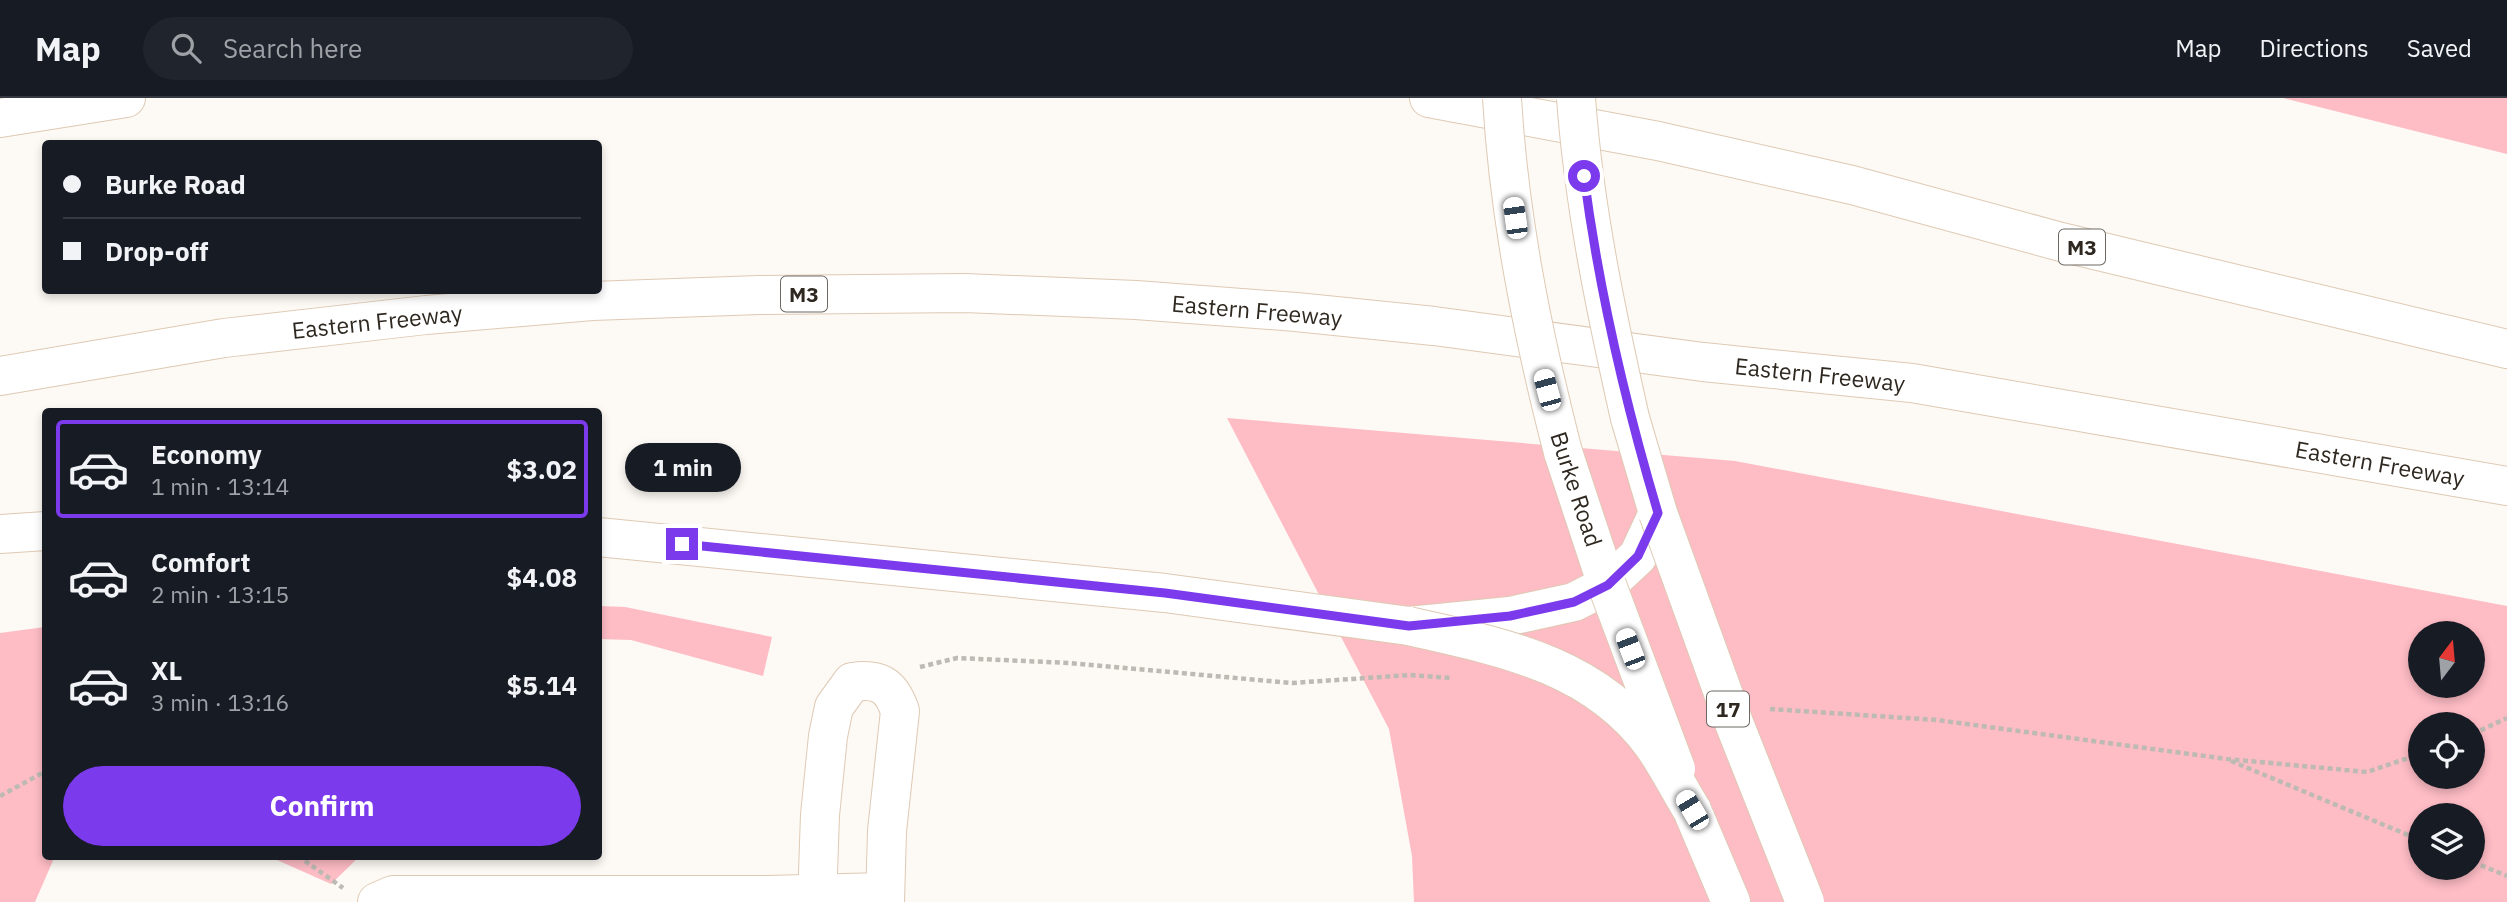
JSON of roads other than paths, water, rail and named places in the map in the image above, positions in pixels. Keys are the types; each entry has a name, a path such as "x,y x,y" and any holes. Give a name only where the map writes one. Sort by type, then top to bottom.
{"main road":[{"path":"0,118 126,98"},
{"name":"M3","path":"1429,98 1658,141 1852,185 2061,242 2507,349"},
{"name":"Burke Road","path":"1502,98 1522,266 1542,370 1563,452 1608,585 1692,810 1731,902"},
{"name":"17","path":"1576,98 1590,219 1607,316 1630,418 1658,513 1734,723 1805,902"},
{"name":"Eastern Freeway","path":"0,376 224,338 426,315 592,301 760,295 951,293 1110,299 1296,312 1434,326 1703,362 1912,383 2507,486"},
{"path":"1409,626 1523,613 1574,602 1608,585 1638,556 1658,513"},
{"path":"0,534 42,531"},
{"path":"602,537 1165,593 1409,626 1512,650 1559,668 1615,704 1652,745 1692,810"},
{"path":"361,896 816,899 884,897 887,831 900,711 895,696 884,686 871,680 852,682 842,692 834,707 820,815 816,899"}]}
